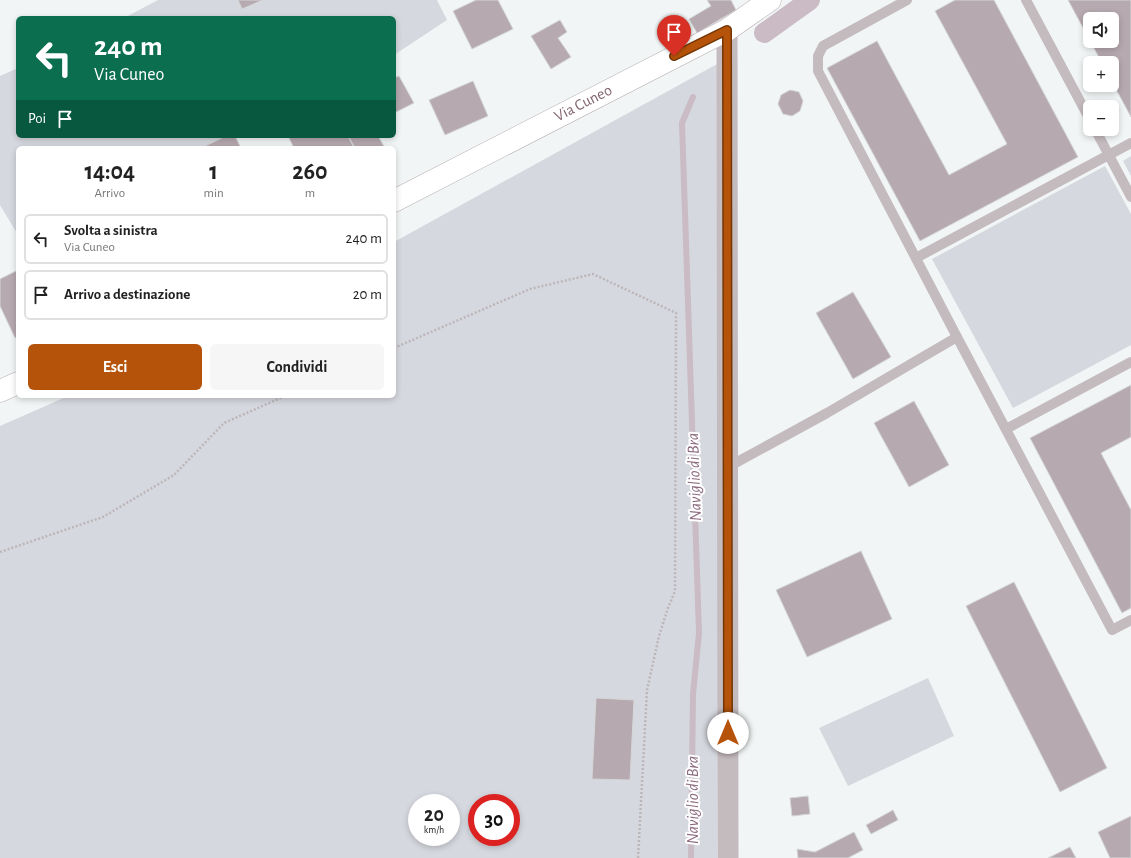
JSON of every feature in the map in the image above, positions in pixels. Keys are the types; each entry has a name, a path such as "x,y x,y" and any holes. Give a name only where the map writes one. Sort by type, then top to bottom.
{"main road":[{"name":"Via Cuneo","path":"396,200 727,30 770,0"},
{"path":"0,391 16,384"}],"street":[{"path":"727,30 728,858"}],"lane":[{"path":"907,0 823,46 818,56 818,71 1112,630 1131,620"},
{"path":"1026,0 1083,107"},
{"path":"1099,136 1131,197"},
{"path":"916,258 1131,143"},
{"path":"728,467 827,413 957,337"},
{"path":"1006,429 1131,362"}],"path":[{"path":"396,347 530,289 593,274 676,313 675,591 659,636 647,690 638,858"},
{"path":"0,552 103,517 174,475 224,423 280,398"}],"shaded area":[{"path":"158,0 437,0 447,20 396,54 396,16 128,16"},
{"path":"728,58 720,116 717,858 0,858 0,426 63,398 396,398 396,241"},
{"path":"16,69 16,138 222,138 205,146 16,146 16,232 0,205 0,76"},
{"path":"1131,156 1131,176 1123,161"},
{"path":"1105,166 1131,214 1131,345 1013,408 932,259"},
{"path":"928,678 954,736 848,786 819,728"}],"building":[{"path":"238,0 263,0 242,9"},
{"path":"476,0 498,0 513,29 472,49 453,11"},
{"path":"707,0 731,0 736,10 697,33 689,19 711,6"},
{"path":"955,0 994,0 1078,157 920,241 827,68 877,41 949,175 1007,144 935,11"},
{"path":"1068,0 1131,0 1131,117 1117,92 1119,92 1119,56 1098,56 1094,48 1119,48 1119,12 1083,12 1083,28"},
{"path":"560,20 567,32 558,38 571,57 551,69 531,36"},
{"path":"399,76 414,103 396,112 396,77"},
{"path":"473,81 488,116 445,135 429,100"},
{"path":"790,90 799,92 803,101 800,111 792,116 783,114 778,104 781,95"},
{"path":"222,138 236,138 240,146 205,146"},
{"path":"289,138 349,138 353,146 293,146"},
{"path":"350,138 379,138 384,146 354,146"},
{"path":"16,271 15,338 0,306 0,279"},
{"path":"853,292 891,357 853,379 816,313"},
{"path":"1131,385 1131,437 1101,453 1131,510 1131,608 1122,613 1030,438"},
{"path":"914,401 949,465 909,487 874,423"},
{"path":"861,551 892,619 807,657 776,590"},
{"path":"1014,582 1107,768 1060,792 966,606"},
{"path":"596,698 634,700 630,780 592,779"},
{"path":"808,796 810,814 792,816 790,798"},
{"path":"893,810 898,820 871,834 866,825"},
{"path":"1131,816 1131,858 1110,858 1098,832"},
{"path":"854,832 863,850 848,858 798,858 797,849 815,852"},
{"path":"1070,847 1076,858 1048,858"}],"waterway":[{"name":"Naviglio di Bra","path":"764,33 810,0"},
{"name":"Naviglio di Bra","path":"691,858 693,694 699,633 682,123 693,97"}],"route":[{"path":"674,56 727,30 728,733"}]}
